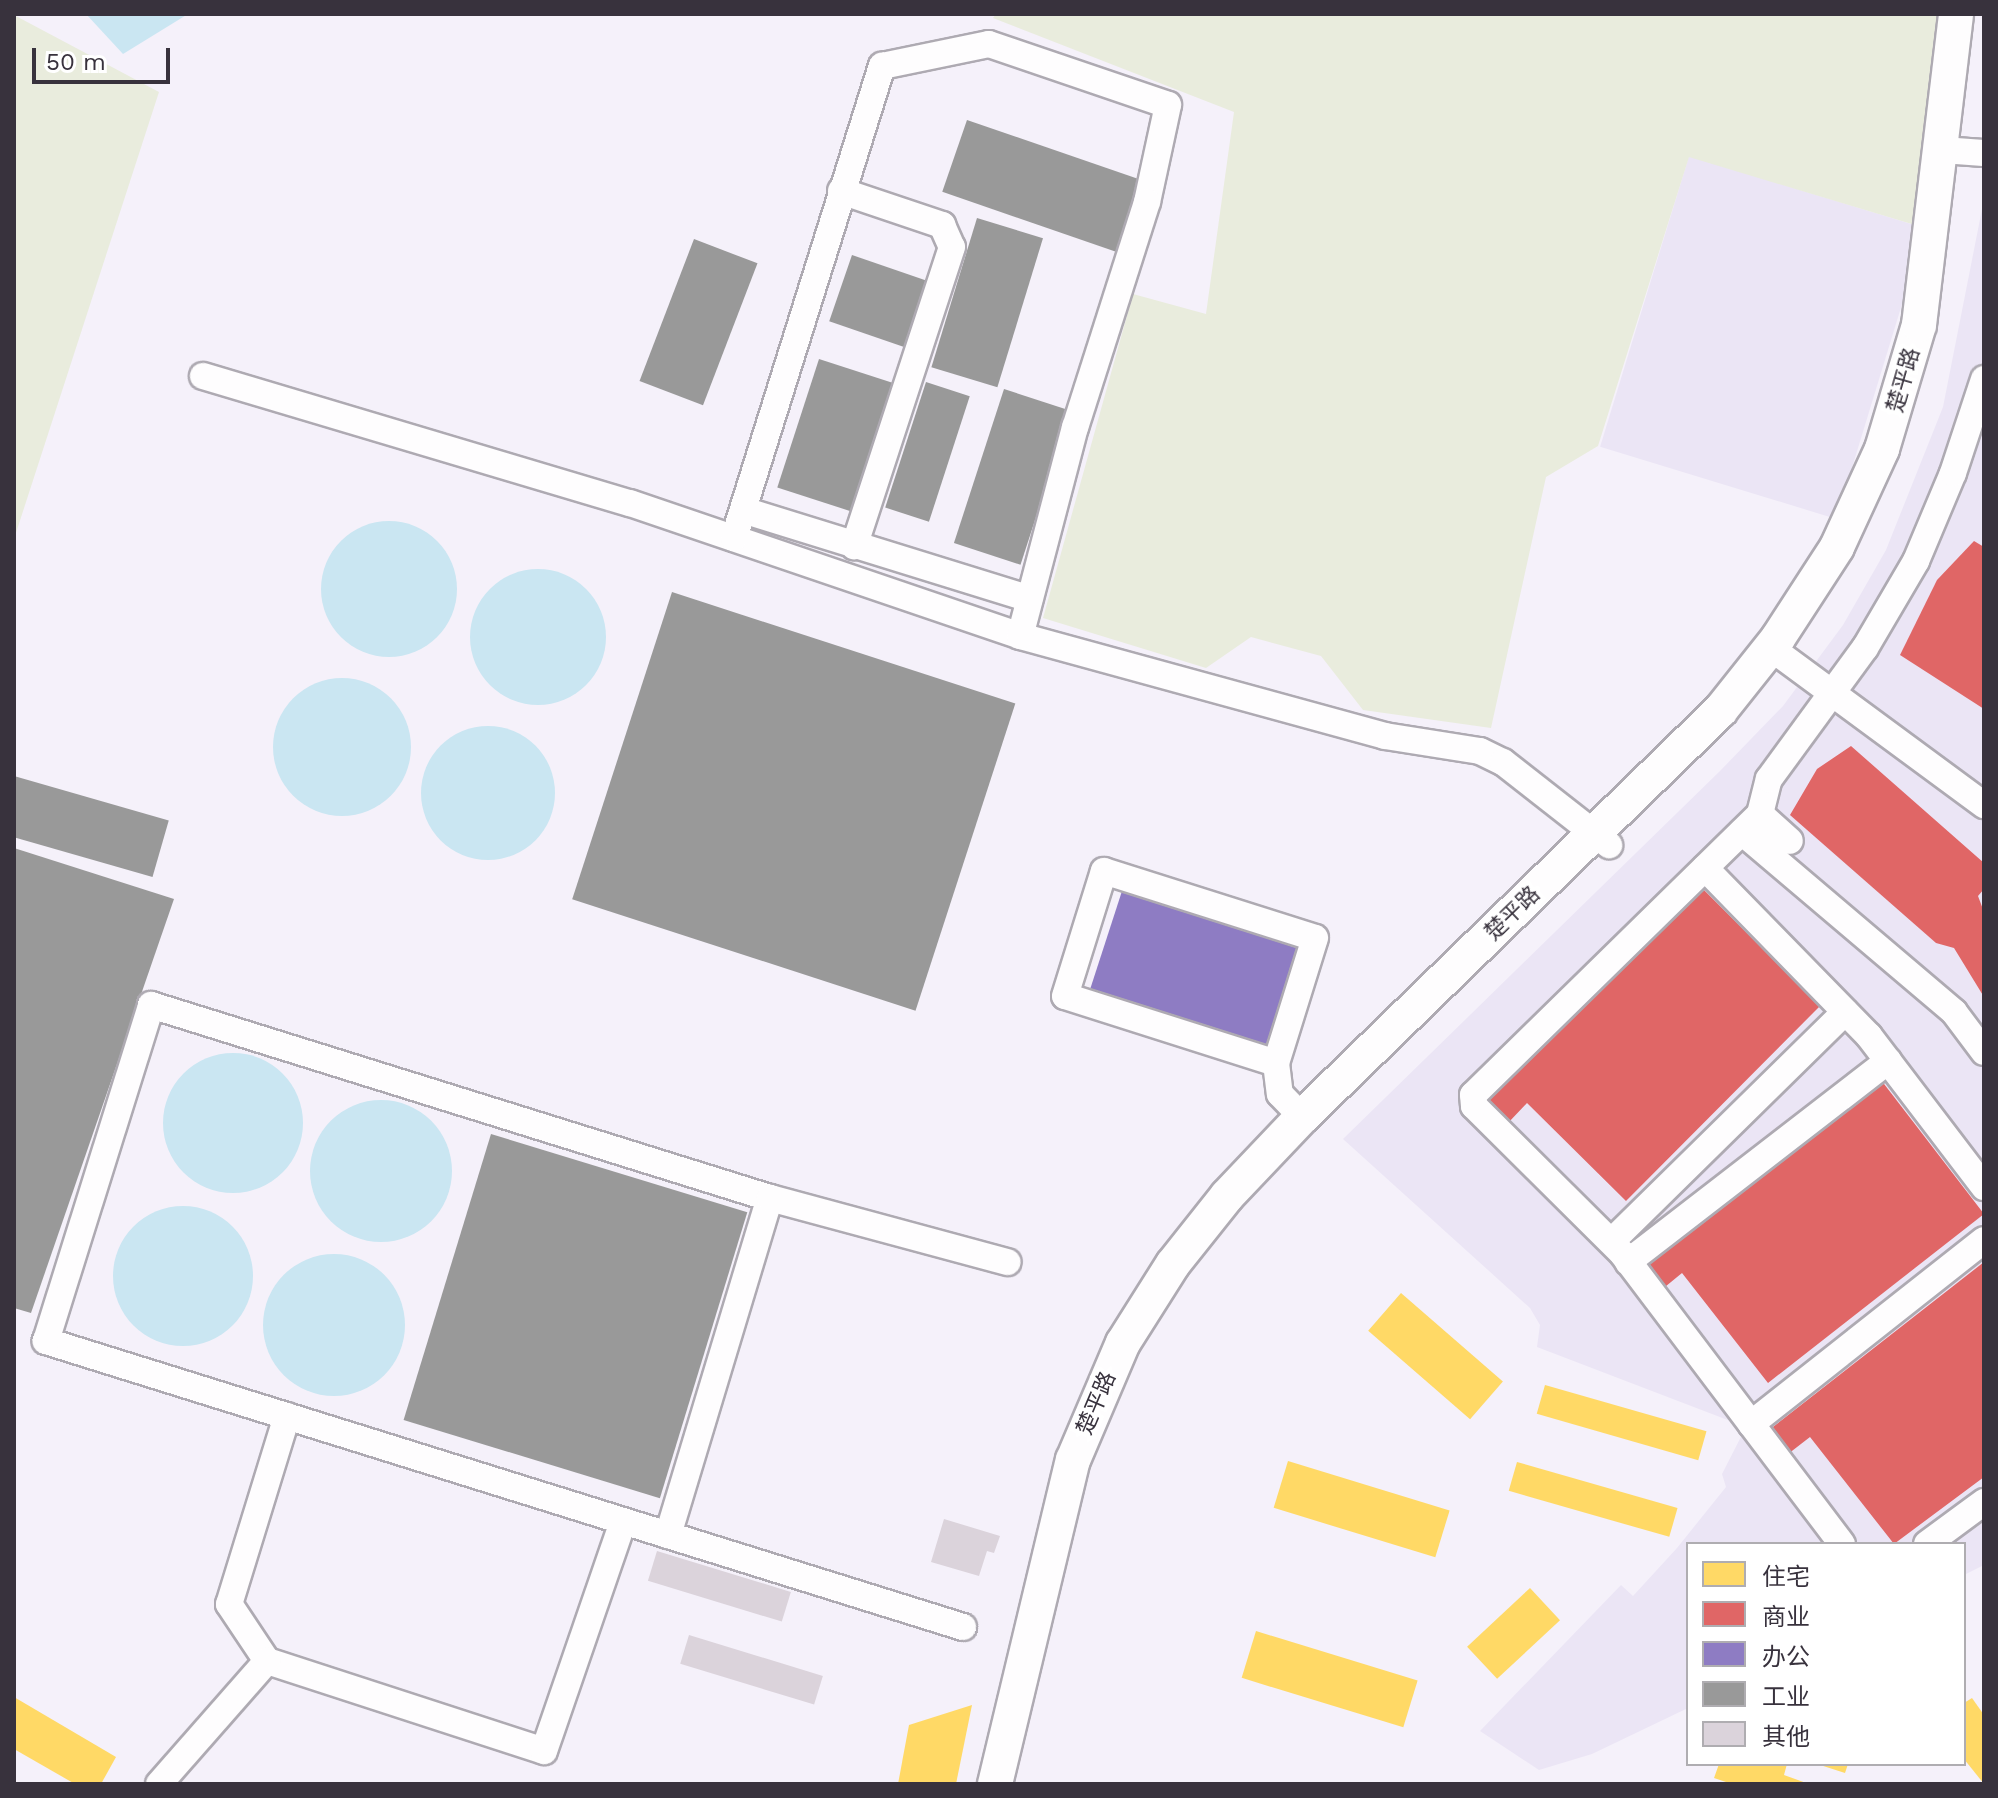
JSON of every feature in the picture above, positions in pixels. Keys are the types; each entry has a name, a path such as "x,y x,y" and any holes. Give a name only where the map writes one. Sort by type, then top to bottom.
{"main road":[{"name":"楚平路","path":"1956,14 1964,145"},
{"name":"楚平路","path":"995,1784 1073,1460 1123,1343 1200,1229 1302,1117 1602,839 1734,724 1782,649 1859,543 1921,388 1942,301 1964,145 1978,14"},
{"name":"楚平路","path":"1017,1784 1092,1468 1163,1318 1272,1177 1602,839"}],"street":[{"path":"734,538 882,66 989,44 1168,105 1147,202 1075,427 1020,636"},
{"path":"841,191 942,225 952,247 854,546"},
{"path":"203,376 734,538 1020,636 1385,736 1480,751 1503,762 1602,839"},
{"path":"1840,1542 1620,1252 1474,1106 1473,1095 1752,822 1766,784 1837,689 1885,617 1929,534 1984,379"},
{"path":"743,510 1030,599"},
{"path":"1782,649 1984,788"},
{"path":"1837,689 1984,805"},
{"path":"1752,822 1787,845"},
{"path":"1752,822 1954,1012 1984,1052"},
{"path":"1705,868 1845,1012 1888,1061 1984,1187"},
{"path":"1276,1063 1065,996 1104,871 1315,938 1276,1063 1280,1094 1302,1117"},
{"path":"963,1627 46,1341 151,1005 770,1198 1008,1262"},
{"path":"1620,1252 1845,1012"},
{"path":"1620,1252 1888,1061"},
{"path":"668,1535 770,1198"},
{"path":"1751,1424 1984,1240"},
{"path":"287,1416 229,1604 267,1661 544,1751 623,1521"},
{"path":"1930,1542 1984,1502"},
{"path":"159,1784 267,1661"}],"shaded area":[{"path":"996,14 1940,14 1925,228 1689,157 1598,446 1546,477 1491,728 1363,710 1321,656 1251,637 1206,668 1043,618 1133,294 1206,314 1234,112 993,18"},
{"path":"14,15 159,92 14,539"},
{"path":"1689,156 1925,228 1836,519 1600,447"},
{"path":"1984,199 1984,1565 1966,1574 1966,1542 1686,1542 1686,1709 1592,1754 1539,1770 1480,1731 1621,1585 1633,1596 1677,1548 1726,1487 1722,1474 1746,1427 1537,1347 1540,1325 1530,1308 1343,1139 1783,706 1843,625 1886,550 1943,407"}],"water":[{"path":"86,14 188,14 123,54"},
{"path":"389,521 415,526 437,541 452,563 457,589 452,615 437,637 415,652 389,657 363,652 341,637 326,615 321,589 326,563 341,541 363,526"},
{"path":"538,569 564,574 586,589 601,611 606,637 601,663 586,685 564,700 538,705 512,700 490,685 475,663 470,637 475,611 490,589 512,574"},
{"path":"342,678 368,683 391,698 406,721 411,747 406,773 391,796 368,811 342,816 316,811 293,796 278,773 273,747 278,721 293,698 316,683"},
{"path":"488,726 514,731 535,746 550,767 555,793 550,819 535,840 514,855 488,860 462,855 441,840 426,819 421,793 426,767 441,746 462,731"},
{"path":"233,1053 260,1059 282,1074 297,1096 303,1123 297,1150 282,1172 260,1187 233,1193 206,1187 184,1172 169,1150 163,1123 169,1096 184,1074 206,1059"},
{"path":"381,1100 408,1105 431,1121 447,1144 452,1171 447,1198 431,1221 408,1237 381,1242 354,1237 331,1221 315,1198 310,1171 315,1144 331,1121 354,1105"},
{"path":"183,1206 210,1211 233,1226 248,1249 253,1276 248,1303 233,1326 210,1341 183,1346 156,1341 133,1326 118,1303 113,1276 118,1249 133,1226 156,1211"},
{"path":"334,1254 361,1259 384,1275 400,1298 405,1325 400,1352 384,1375 361,1391 334,1396 307,1391 284,1375 268,1352 263,1325 268,1298 284,1275 307,1259"}],"building: 住宅":[{"path":"1401,1293 1503,1382 1470,1419 1368,1331"},
{"path":"1545,1385 1706,1431 1698,1460 1537,1414"},
{"path":"1288,1461 1450,1510 1435,1557 1274,1508"},
{"path":"1517,1462 1678,1508 1669,1537 1509,1491"},
{"path":"1530,1588 1560,1620 1497,1679 1467,1647"},
{"path":"1256,1631 1418,1680 1403,1727 1242,1678"},
{"path":"14,1697 116,1757 101,1784 75,1784 14,1749"},
{"path":"1972,1698 1984,1715 1984,1784 1966,1762 1966,1702"},
{"path":"972,1705 956,1784 898,1784 909,1725"},
{"path":"1718,1766 1786,1766 1784,1775 1809,1784 1732,1784 1714,1778"},
{"path":"1823,1766 1847,1766 1845,1773"}],"building: 商业":[{"path":"1974,541 1984,547 1984,709 1900,655 1937,580"},
{"path":"1851,746 1984,863 1984,889 1978,896 1984,912 1984,997 1954,948 1936,943 1790,815 1817,769"},
{"path":"1701,887 1820,1006 1626,1201 1527,1103 1508,1123 1485,1101"},
{"path":"1881,1080 1984,1214 1768,1383 1682,1273 1660,1291 1641,1266"},
{"path":"1984,1262 1984,1477 1897,1542 1892,1542 1810,1437 1788,1454 1769,1430"}],"building: 办公":[{"path":"1122,891 1302,949 1270,1048 1090,990"}],"building: 工业":[{"path":"967,120 1143,181 1118,252 942,192"},
{"path":"977,218 1043,238 997,387 931,367"},
{"path":"694,239 757,263 703,405 640,381"},
{"path":"852,255 930,282 908,348 829,321"},
{"path":"819,359 897,384 855,513 777,487"},
{"path":"926,382 970,396 929,522 885,508"},
{"path":"1004,389 1071,411 1021,565 954,543"},
{"path":"672,592 1015,704 916,1011 572,899"},
{"path":"14,776 169,820 153,877 14,837"},
{"path":"14,848 174,899 31,1313 14,1308"},
{"path":"491,1134 747,1212 660,1498 404,1420"}],"building: 其他":[{"path":"944,1519 1000,1536 994,1553 987,1551 979,1576 931,1562"},
{"path":"657,1551 791,1592 782,1622 648,1581"},
{"path":"689,1635 823,1676 814,1705 680,1664"}]}
